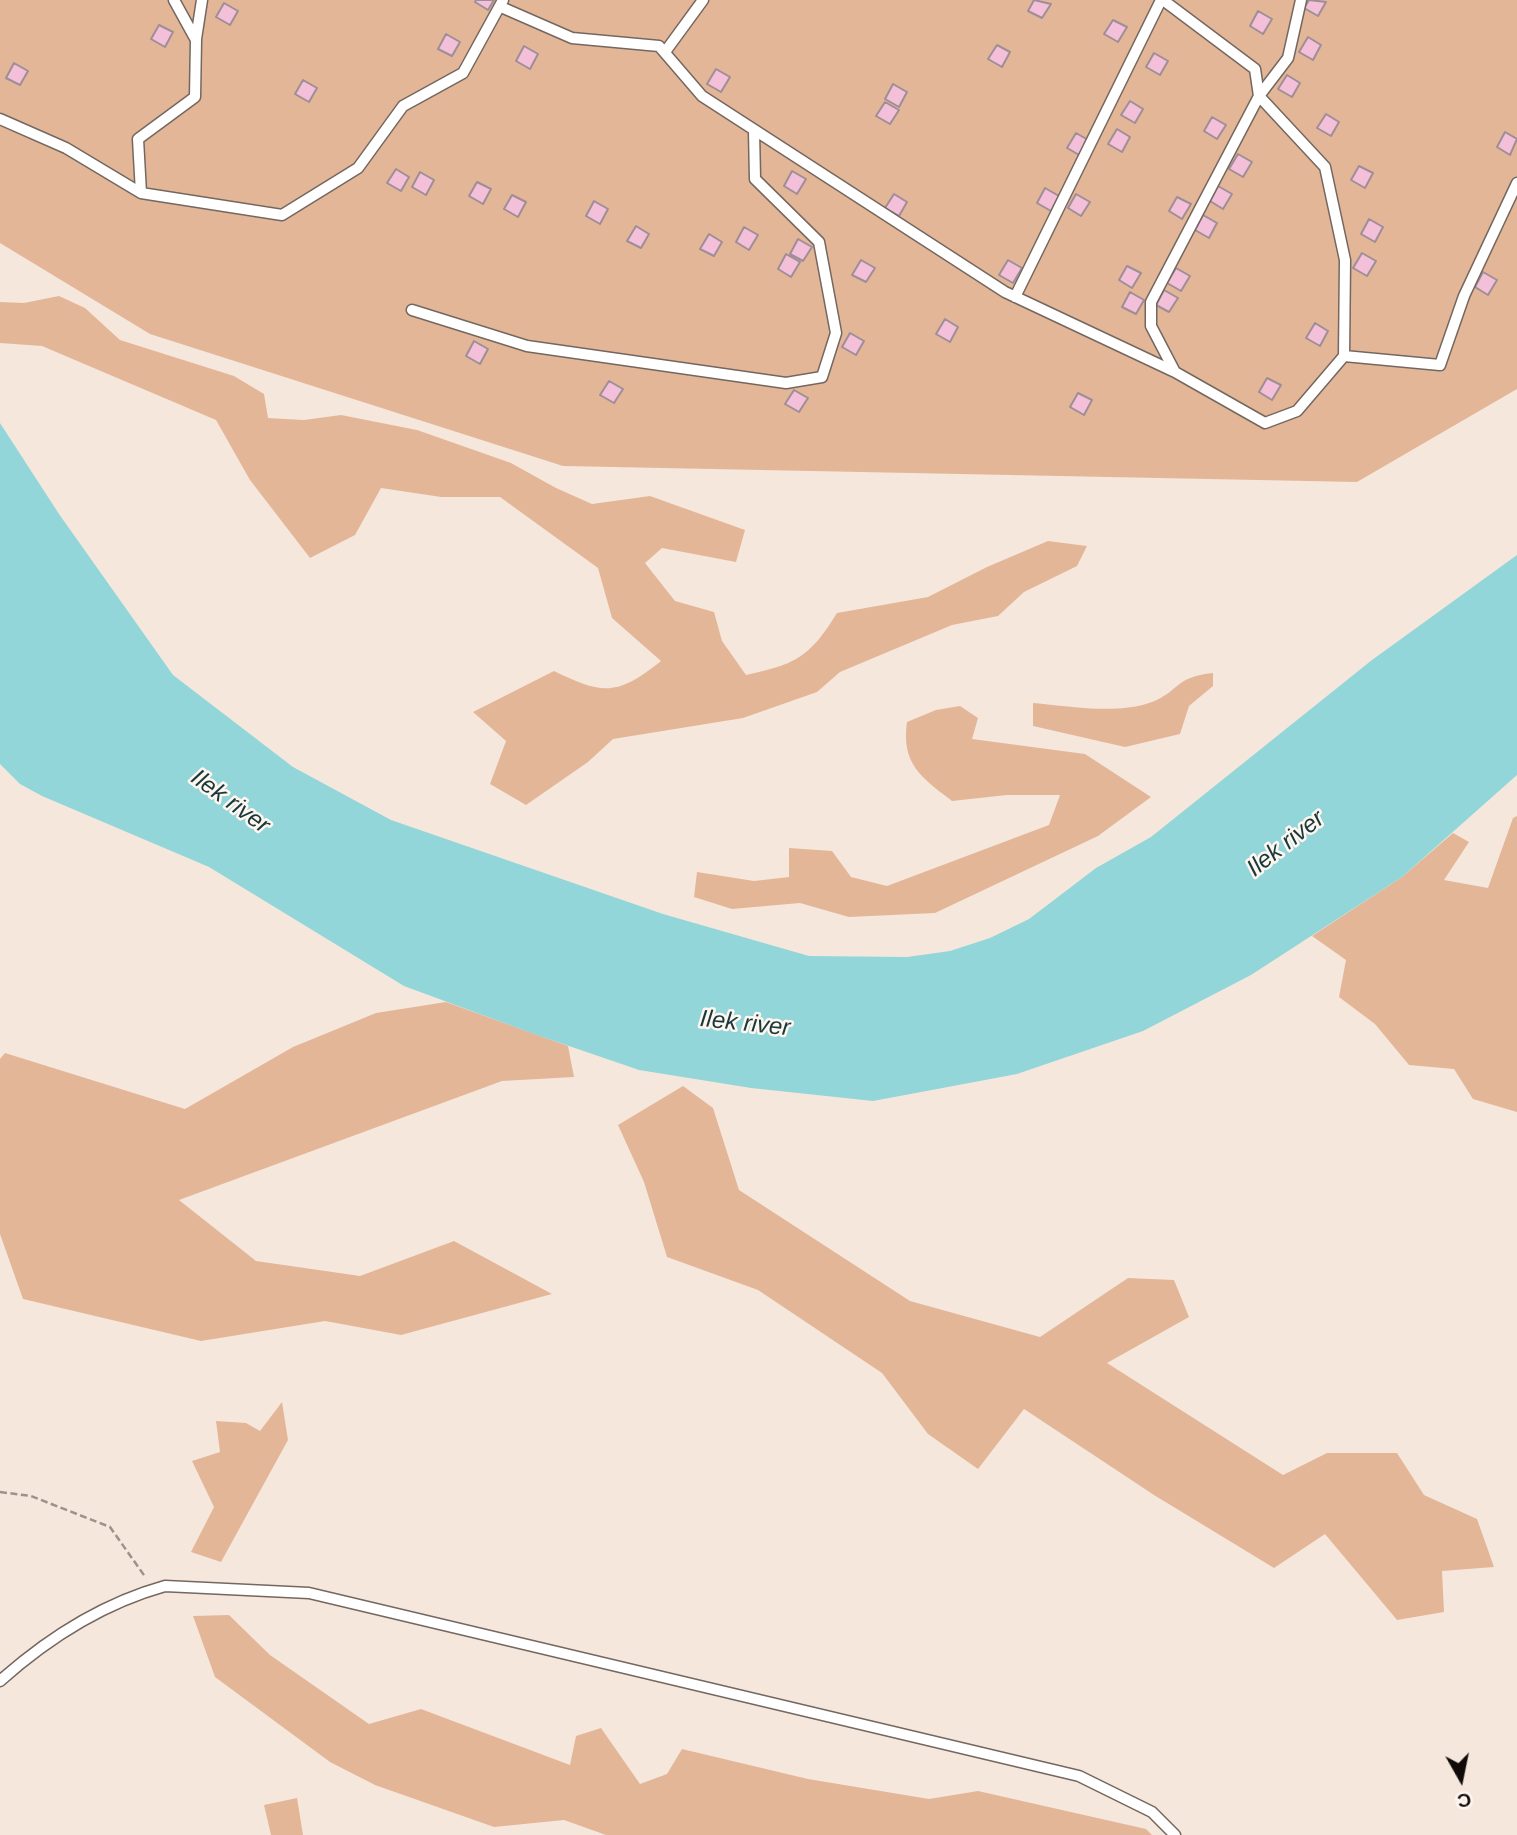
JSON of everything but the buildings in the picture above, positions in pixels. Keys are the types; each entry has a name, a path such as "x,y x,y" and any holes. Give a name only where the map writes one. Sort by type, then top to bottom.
{"lane":[{"path":"174,0 196,40"},
{"path":"141,193 138,139 195,97 196,40 202,0"},
{"path":"664,52 703,0"},
{"path":"0,119 66,148 141,193 282,215 358,168 403,106 463,74 502,3 572,38 659,46 702,96 1015,298 1175,372 1265,423 1297,411 1344,356 1345,260 1325,167 1259,96 1255,69 1162,0 1015,298"},
{"path":"1175,372 1151,326 1151,302 1259,96 1288,58 1301,0"},
{"path":"412,310 527,346 786,383 822,377 835,333 819,242 755,179 754,131"},
{"path":"1344,356 1440,365 1464,296 1517,183"},
{"path":"0,1681 29,1655 123,1598 154,1589 165,1586 309,1593 1079,1776 1152,1812 1175,1835"}],"path":[{"path":"0,1492 32,1496 110,1527 130,1551 154,1589"}],"shaded area":[{"path":"0,0 1517,0 1517,389 1357,482 563,466 150,334 0,243"},
{"path":"59,296 85,308 120,340 234,376 264,394 268,418 304,420 341,415 417,430 511,463 592,504 650,496 745,530 736,562 662,548 645,563 675,601 714,612 722,641 746,675 777,667 800,657 818,640 837,613 928,597 987,567 1048,541 1087,546 1077,566 1024,592 998,616 952,625 840,672 817,692 743,718 613,739 588,762 526,805 490,784 506,741 473,712 554,671 585,684 609,688 633,681 661,661 612,618 598,568 500,497 441,497 381,488 355,535 310,558 250,480 216,420 42,346 0,343 0,302 24,303"},
{"path":"1213,673 1213,686 1189,706 1180,734 1125,747 1033,726 1033,703 1108,709 1138,706 1161,698 1184,681"},
{"path":"960,706 978,718 972,739 1085,754 1151,797 1098,836 935,913 849,917 800,903 732,909 694,897 697,872 754,881 789,877 789,848 832,851 851,877 887,886 1049,825 1060,795 1007,795 952,801 916,768 907,749 907,722 936,710"},
{"path":"1517,816 1517,1112 1473,1099 1454,1069 1409,1065 1375,1024 1339,997 1346,960 1312,936 1402,877 1453,833 1469,842 1444,880 1488,888 1513,818"},
{"path":"446,1002 568,1046 574,1077 502,1081 179,1200 256,1261 360,1276 454,1241 552,1294 401,1335 325,1321 201,1341 23,1299 0,1234 0,1059 5,1053 185,1109 293,1047 376,1013"},
{"path":"683,1086 713,1108 739,1190 910,1301 1040,1337 1128,1278 1174,1280 1189,1317 1107,1363 1283,1475 1327,1453 1397,1453 1424,1495 1477,1519 1494,1567 1442,1571 1444,1612 1397,1620 1325,1534 1274,1568 1154,1495 1024,1409 978,1469 928,1434 882,1373 758,1290 667,1257 644,1182 618,1125"},
{"path":"282,1402 288,1440 221,1562 191,1552 214,1507 192,1461 220,1452 216,1421 246,1423 260,1431"},
{"path":"229,1615 270,1655 369,1724 421,1709 570,1765 576,1736 601,1728 640,1784 667,1774 682,1749 808,1779 929,1799 978,1791 1146,1829 1152,1835 606,1835 564,1820 494,1827 375,1785 330,1762 215,1677 193,1616"},
{"path":"297,1798 303,1835 271,1835 264,1805"}],"water":[{"name":"Ilek river","path":"0,423 59,514 173,675 293,767 391,820 663,914 809,956 907,957 950,951 990,938 1029,919 1096,868 1151,837 1372,660 1517,555 1517,775 1402,877 1251,975 1143,1031 1017,1074 873,1101 751,1088 639,1070 404,986 209,867 42,796 20,784 0,764"}]}
